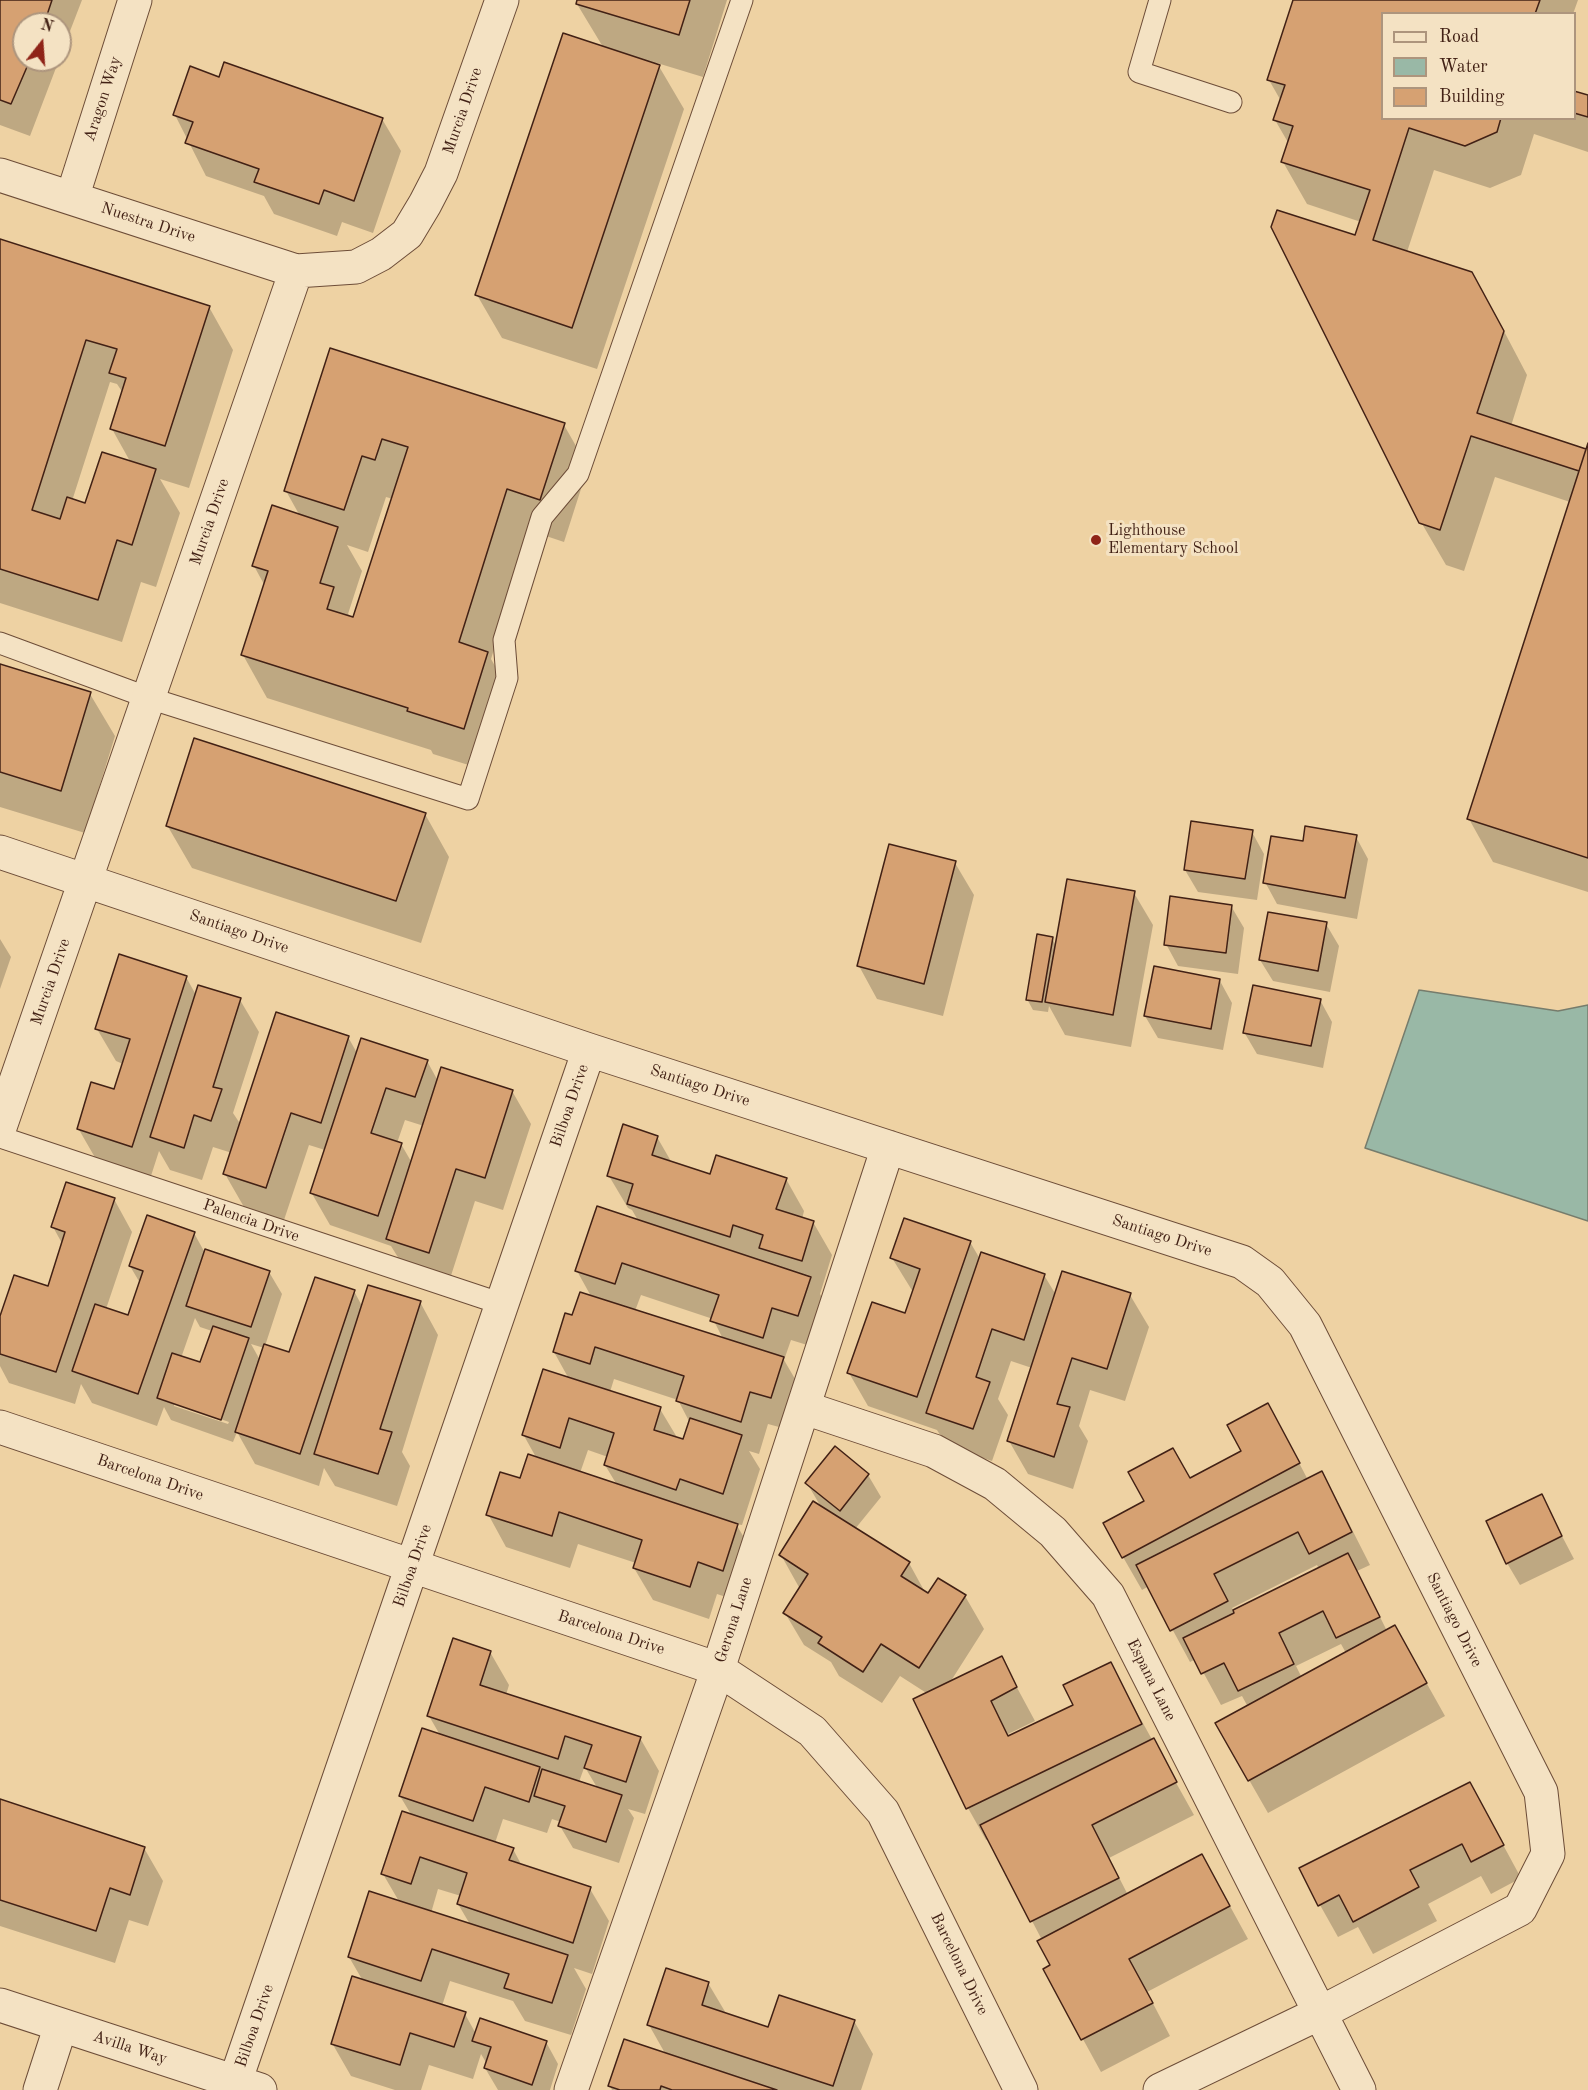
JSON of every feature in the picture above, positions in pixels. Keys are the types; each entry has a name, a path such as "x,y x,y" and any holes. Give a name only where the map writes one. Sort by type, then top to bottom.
{"street":[{"name":"Aragon Way","path":"72,198 135,0"},
{"name":"Murcia Drive","path":"0,1127 296,271 356,267 381,254 407,234 441,172 502,0"},
{"name":"Nuestra Drive","path":"0,175 296,271"},
{"name":"Santiago Drive","path":"0,852 589,1050 1242,1262 1270,1282 1305,1326 1541,1792 1548,1854 1520,1909 1320,2013 1160,2090"},
{"name":"Bilboa Drive","path":"248,2086 413,1567 589,1050"},
{"name":"Gerona Lane","path":"571,2090 718,1669 805,1408 888,1147"},
{"name":"Espana Lane","path":"805,1408 934,1451 995,1484 1053,1532 1108,1595 1359,2090"},
{"name":"Barcelona Drive","path":"0,1427 718,1669 812,1731 883,1812 1021,2090"},
{"name":"Avilla Way","path":"0,2005 248,2086"},
{"path":"40,2090 61,2025"}],"lane":[{"path":"0,643 149,698 468,799 507,678 504,640 542,517 579,474 742,0"},
{"path":"1160,0 1139,72 1231,102"},
{"name":"Palencia Drive","path":"0,1137 502,1304"}],"water":[{"path":"1419,990 1558,1011 1588,1005 1588,1221 1365,1148"}],"building":[{"path":"0,0 52,0 48,12 12,12 12,72 25,72 11,104 0,100"},
{"path":"577,0 690,0 679,35 576,4"},
{"path":"1293,0 1540,0 1536,12 1381,12 1381,120 1500,120 1497,132 1465,146 1409,128 1373,240 1472,272 1504,331 1477,413 1586,449 1579,471 1471,436 1440,530 1419,523 1271,227 1277,210 1355,235 1370,190 1281,162 1293,126 1273,120 1285,85 1267,80"},
{"path":"563,33 660,65 572,328 475,295"},
{"path":"224,62 383,118 354,201 324,190 319,204 254,182 259,169 185,143 193,122 173,115 190,66 219,77"},
{"path":"1576,92 1588,95 1588,117 1576,114"},
{"path":"0,239 210,306 165,446 110,429 126,378 109,373 117,349 86,340 32,510 60,519 67,497 85,503 102,452 156,469 132,545 117,540 98,600 0,569"},
{"path":"330,348 565,423 540,500 507,489 459,642 488,652 464,729 407,711 408,708 241,655 268,571 252,566 272,505 338,527 320,583 334,587 327,609 353,617 408,447 382,439 375,460 362,456 344,510 284,491"},
{"path":"1588,443 1588,858 1467,819"},
{"path":"0,664 91,692 61,791 0,772"},
{"path":"194,738 426,813 396,901 166,826"},
{"path":"1191,821 1253,830 1245,879 1184,870"},
{"path":"1305,826 1357,835 1345,898 1263,883 1271,836 1303,841"},
{"path":"889,844 956,861 924,984 857,966"},
{"path":"1067,879 1135,891 1113,1015 1045,1002"},
{"path":"1170,896 1232,905 1226,953 1164,945"},
{"path":"1268,912 1327,922 1318,971 1259,960"},
{"path":"1037,934 1053,937 1042,1002 1026,1000"},
{"path":"119,954 187,976 132,1147 77,1129 91,1082 114,1089 130,1039 95,1029"},
{"path":"1154,966 1220,979 1211,1029 1144,1016"},
{"path":"198,985 241,998 213,1087 222,1089 211,1121 194,1115 184,1148 150,1137"},
{"path":"1253,985 1321,999 1311,1046 1243,1033"},
{"path":"276,1012 349,1036 321,1123 291,1113 266,1188 223,1174"},
{"path":"361,1038 428,1060 415,1097 386,1088 371,1133 402,1143 378,1216 310,1193"},
{"path":"441,1067 513,1090 485,1178 456,1169 429,1253 386,1239"},
{"path":"623,1124 658,1136 652,1155 710,1174 716,1155 787,1178 776,1209 814,1221 802,1261 759,1248 763,1235 733,1225 730,1237 627,1204 633,1184 607,1176"},
{"path":"66,1182 115,1198 56,1372 0,1354 0,1316 14,1275 48,1286 65,1232 51,1227"},
{"path":"597,1206 811,1277 798,1316 772,1308 763,1338 710,1321 719,1295 622,1263 615,1284 575,1271"},
{"path":"147,1215 195,1232 138,1394 72,1371 95,1304 128,1315 143,1271 129,1266"},
{"path":"904,1218 971,1241 917,1397 847,1373 872,1302 905,1313 920,1269 890,1258"},
{"path":"205,1249 270,1271 251,1327 186,1306"},
{"path":"981,1252 1045,1274 1024,1340 992,1329 976,1377 990,1382 973,1429 926,1413"},
{"path":"1062,1271 1131,1293 1107,1369 1072,1358 1057,1404 1070,1407 1054,1457 1007,1441"},
{"path":"315,1277 355,1290 300,1454 235,1432 264,1344 289,1352"},
{"path":"368,1285 421,1301 380,1429 392,1432 378,1474 314,1454"},
{"path":"580,1292 784,1357 771,1398 750,1392 741,1422 676,1401 684,1376 595,1347 590,1364 553,1352 565,1313 572,1315"},
{"path":"213,1326 249,1338 221,1420 157,1398 172,1353 200,1362"},
{"path":"543,1369 661,1407 654,1430 683,1439 690,1418 742,1435 723,1494 680,1479 676,1490 604,1465 614,1433 569,1418 560,1448 522,1435"},
{"path":"1268,1403 1300,1463 1122,1558 1103,1523 1144,1501 1128,1472 1173,1448 1190,1478 1241,1451 1227,1425"},
{"path":"835,1446 869,1474 840,1511 805,1483"},
{"path":"528,1454 738,1524 723,1571 698,1562 690,1587 633,1568 642,1540 559,1512 552,1536 486,1515 500,1472 520,1478"},
{"path":"1322,1471 1352,1532 1309,1554 1298,1532 1214,1574 1228,1601 1170,1631 1136,1565"},
{"path":"1542,1494 1562,1536 1506,1564 1486,1521"},
{"path":"813,1501 910,1562 901,1576 928,1593 938,1578 966,1595 919,1668 881,1644 863,1672 818,1643 822,1637 783,1613 808,1574 779,1555"},
{"path":"1348,1553 1380,1617 1336,1638 1323,1611 1279,1633 1294,1664 1238,1691 1224,1663 1201,1674 1183,1638 1234,1613 1233,1610"},
{"path":"1395,1625 1427,1683 1248,1781 1215,1723"},
{"path":"453,1638 491,1651 480,1685 641,1737 626,1782 584,1768 592,1745 565,1736 558,1759 427,1716"},
{"path":"1002,1656 1017,1687 991,1701 1008,1736 1073,1705 1063,1685 1111,1662 1142,1724 966,1809 913,1699"},
{"path":"422,1728 540,1767 529,1802 485,1787 473,1821 399,1796"},
{"path":"1154,1738 1177,1782 1092,1825 1119,1878 1030,1922 980,1825"},
{"path":"542,1769 622,1795 606,1842 558,1826 565,1806 534,1796"},
{"path":"1470,1782 1504,1845 1471,1862 1462,1844 1410,1870 1419,1887 1353,1922 1339,1895 1318,1906 1299,1868"},
{"path":"0,1799 145,1847 130,1895 110,1888 96,1931 0,1900"},
{"path":"402,1811 514,1848 509,1860 591,1887 573,1943 457,1904 467,1873 420,1857 411,1884 381,1874"},
{"path":"1202,1854 1230,1906 1129,1959 1153,2003 1081,2040 1043,1969 1050,1965 1037,1941"},
{"path":"369,1891 568,1955 552,2003 504,1988 509,1974 432,1949 421,1981 348,1957"},
{"path":"666,1968 709,1982 702,2005 768,2027 779,1995 855,2020 833,2086 647,2025"},
{"path":"352,1976 466,2012 454,2047 410,2033 400,2065 331,2044"},
{"path":"480,2018 547,2041 532,2085 484,2068 491,2047 472,2041"},
{"path":"624,2039 777,2090 672,2090 661,2086 660,2090 620,2090 608,2086"}],"place":[{"name":"Lighthouse Elementary School","path":"1096,540"}]}
